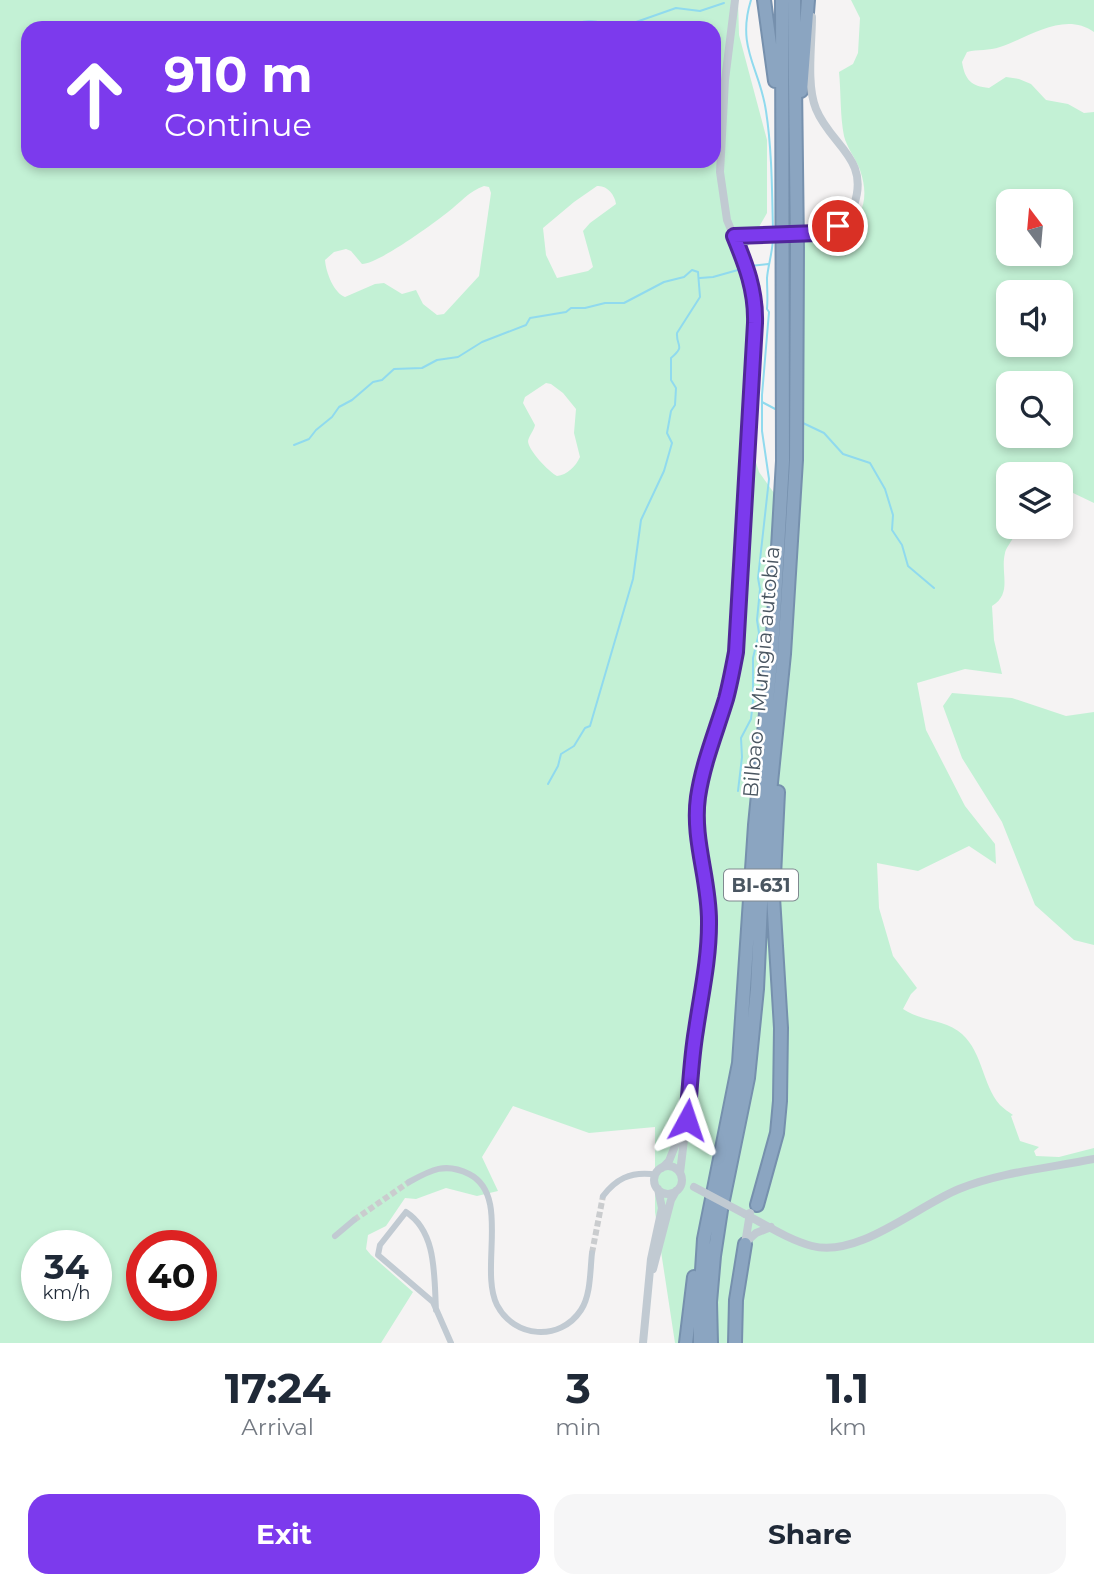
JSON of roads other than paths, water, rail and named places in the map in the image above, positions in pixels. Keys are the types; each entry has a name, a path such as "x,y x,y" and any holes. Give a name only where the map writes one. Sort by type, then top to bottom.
{"highway":[{"path":"764,0 777,92 782,105"},
{"name":"Bilbao - Mungia autobia","path":"711,1343 710,1302 720,1210 751,1053 763,862 779,701 796,460 790,417 782,0"},
{"name":"Bilbao - Mungia autobia","path":"700,1343 704,1239 739,1063 755,825 772,652 790,417 797,129 793,71 794,0"},
{"path":"797,129 810,0"},
{"path":"757,1205 776,1133 781,1090 781,1028 773,897 783,719 779,701"},
{"path":"686,1343 691,1299 704,1239"},
{"path":"735,1343 736,1300 745,1244"}],"street":[{"path":"721,154 725,80 735,0"},
{"path":"734,236 818,233 838,226 852,212 858,193 854,164 815,107 810,0"},
{"path":"643,1343 650,1259 662,1208 655,1176 669,1161 675,1149 705,975 709,898 698,834 698,796 710,743 729,689 736,652 755,295 745,261 727,220 720,168"},
{"path":"648,1286 671,1200 682,1182 691,1066"},
{"path":"662,1168 672,1167 694,1187 771,1227 812,1246 834,1248 870,1236 957,1190 998,1177 1094,1159"},
{"path":"409,1182 435,1168 457,1168 474,1176 491,1206 494,1297 505,1317 528,1332 542,1333 560,1329 576,1317 585,1303 592,1253"},
{"path":"603,1196 625,1177 651,1174"},
{"path":"658,1189 669,1194 694,1187"},
{"path":"745,1244 747,1214 757,1205 761,1216 771,1227"},
{"path":"436,1310 430,1245 417,1219 406,1212 380,1245 378,1255 433,1302 436,1310 451,1343"},
{"path":"335,1236 354,1220"},
{"path":"745,1244 756,1233 771,1227"}],"waterway":[{"path":"751,0 746,32 768,126 773,231"},
{"path":"639,21 676,8 700,11 724,3"},
{"path":"738,791 741,738 751,719 753,701 753,658 759,633 758,578 769,479 762,431 762,395 769,312 767,278 773,237"},
{"path":"750,266 768,264"},
{"path":"700,278 745,268"},
{"path":"294,445 309,439 339,407 373,382 382,380 394,369 422,368 437,360 458,357 482,342 526,325 530,318 566,312 571,308 624,303 664,282 684,277 692,270 698,272 700,297 677,333 679,348 671,358 671,380 676,388 675,405 671,411 667,433 672,443 664,471 641,520 633,579 590,726 585,728 574,746 561,754 548,784"},
{"path":"762,402 779,411"},
{"path":"803,423 824,433 843,454 870,463 885,489 893,515 892,530 902,545 908,566 934,588"}],"tunnel":[{"path":"354,1220 409,1182"},
{"path":"592,1253 603,1196"}]}
